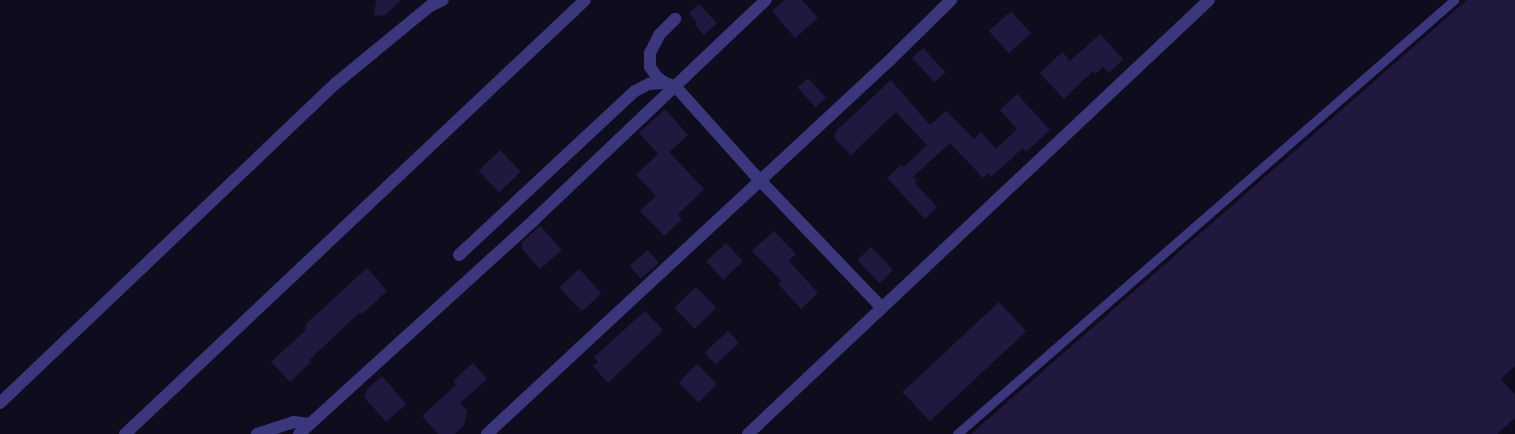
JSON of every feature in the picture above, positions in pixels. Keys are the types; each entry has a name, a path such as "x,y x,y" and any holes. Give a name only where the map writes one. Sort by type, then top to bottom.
{"street":[{"path":"0,403 335,84 430,6 443,0"},
{"path":"125,434 585,0"},
{"path":"299,434 528,226 670,84 766,0"},
{"path":"487,434 951,0"},
{"path":"748,434 1209,0"},
{"path":"675,19 659,35 650,53 650,67 657,77 670,84 882,308"},
{"path":"458,255 635,91 649,84 670,84"},
{"path":"257,434 294,422 310,424"}],"lane":[{"path":"958,434 1454,0"}],"building":[{"path":"376,0 401,0 385,15 374,16"},
{"path":"785,0 802,0 818,18 795,38 772,11"},
{"path":"1467,0 1515,0 1515,366 1501,379 1515,395 1515,418 1497,434 971,434"},
{"path":"699,4 717,23 704,35 695,25 697,22 689,13"},
{"path":"1011,11 1031,33 1009,53 989,31"},
{"path":"1100,34 1123,59 1109,73 1103,67 1095,74 1093,71 1064,99 1040,73 1062,52 1070,61"},
{"path":"923,48 946,72 935,82 912,58"},
{"path":"808,78 826,98 816,107 798,87"},
{"path":"891,80 930,125 946,111 974,139 981,132 996,149 1017,129 1000,110 1017,94 1050,130 1026,152 1023,148 991,177 988,173 983,178 950,143 913,177 917,181 915,183 937,207 925,219 887,178 901,165 904,167 927,145 896,112 851,155 834,138 836,131"},
{"path":"665,109 688,135 669,152 704,189 678,214 682,219 664,236 640,211 656,196 636,175 658,154 639,133"},
{"path":"500,150 521,172 499,192 478,171"},
{"path":"540,226 562,250 540,269 523,250 521,243"},
{"path":"774,231 796,254 789,261 818,293 801,309 778,284 781,281 752,251"},
{"path":"726,243 743,261 723,280 706,261"},
{"path":"871,247 893,270 880,283 857,260"},
{"path":"648,250 659,263 641,278 630,265"},
{"path":"367,268 387,291 362,314 360,312 309,360 311,362 290,382 271,362 305,331 306,324"},
{"path":"579,269 602,293 582,312 559,287"},
{"path":"696,287 716,308 695,329 674,308"},
{"path":"999,302 1026,331 930,421 902,392"},
{"path":"645,311 663,330 608,383 593,366 598,362 594,357"},
{"path":"728,331 739,343 716,365 705,353"},
{"path":"473,363 487,379 460,403 467,411 464,425 455,434 438,434 422,416 456,385 453,381"},
{"path":"697,364 717,384 698,402 679,382"},
{"path":"382,376 406,404 386,422 364,397 367,389"}]}
